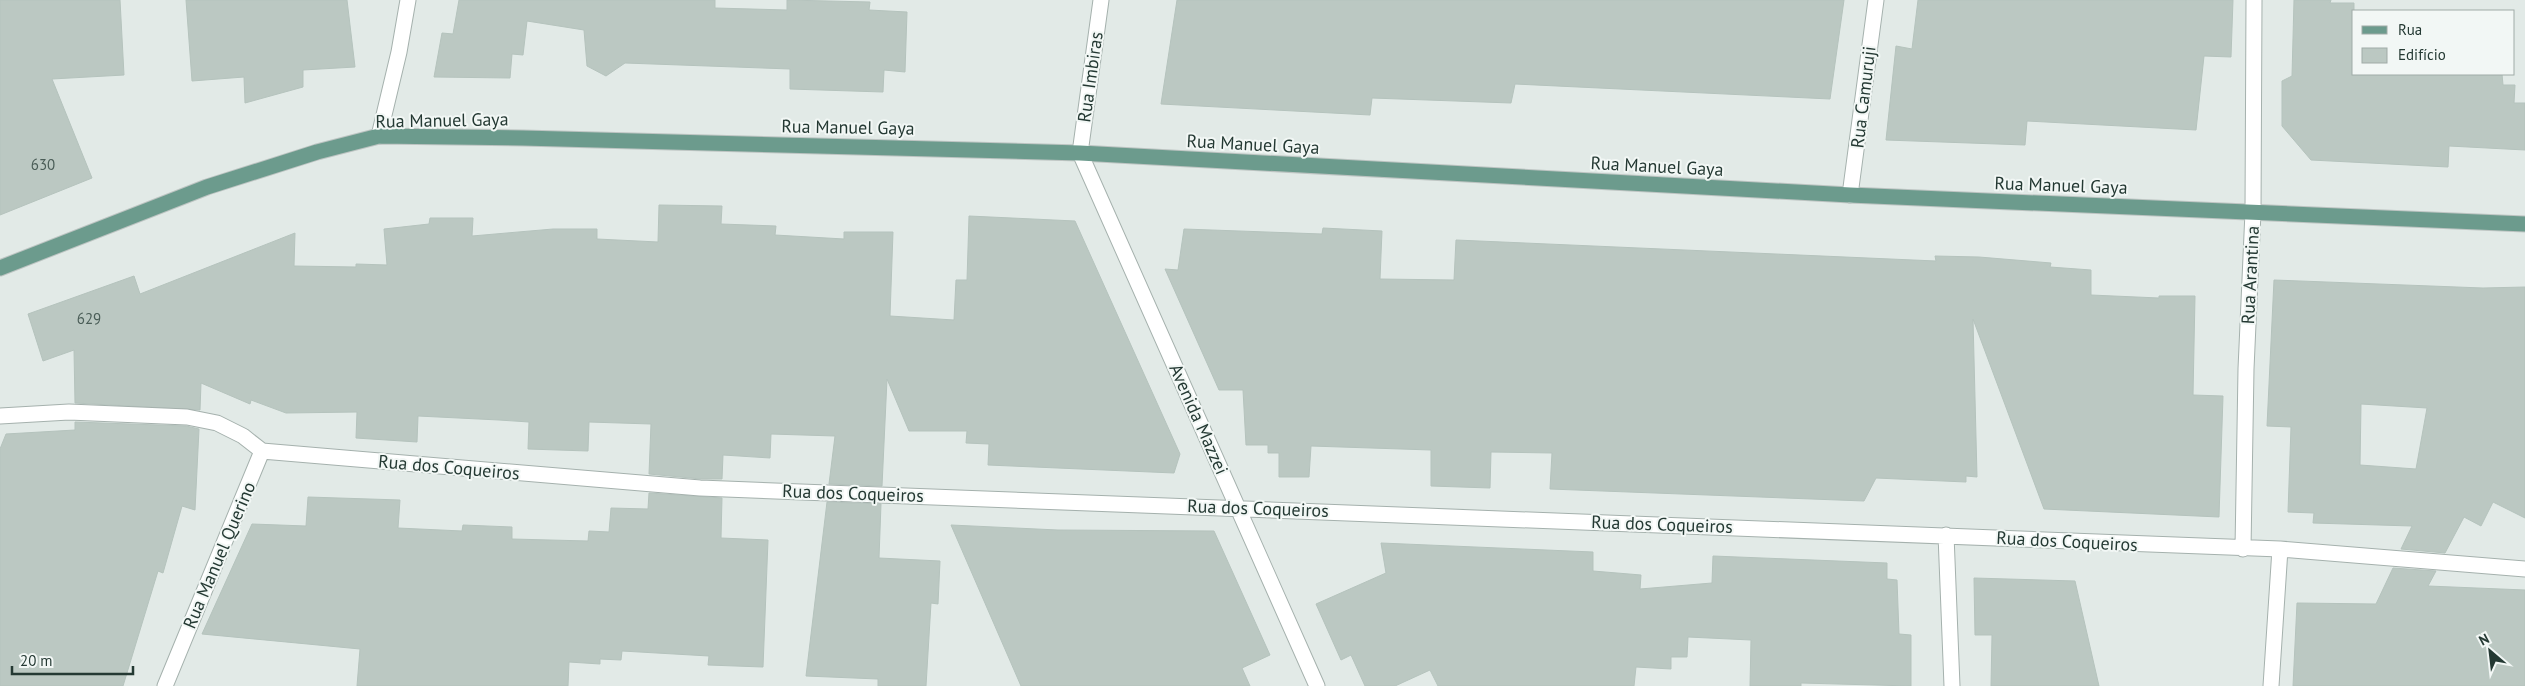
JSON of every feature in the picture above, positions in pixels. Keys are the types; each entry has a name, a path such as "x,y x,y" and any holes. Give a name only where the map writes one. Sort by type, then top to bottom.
{"main road":[{"name":"Rua Manuel Gaya","path":"0,268 207,187 318,152 379,136 1080,153 1850,195 2525,224"}],"street":[{"path":"379,136 399,52 408,0"},
{"name":"Rua Imbiras","path":"1080,153 1101,0"},
{"name":"Rua Camuruji","path":"1850,195 1876,0"},
{"name":"Rua Arantina","path":"2243,549 2246,369 2253,212 2254,0"},
{"name":"Avenida Mazzei","path":"1080,153 1317,686"},
{"path":"0,416 69,412 187,417 217,423 243,436 262,451"},
{"name":"Rua dos Coqueiros","path":"262,451 700,488 1238,507 2280,549 2525,569"},
{"name":"Rua Manuel Querino","path":"164,686 262,451"},
{"path":"1946,535 1952,686"},
{"path":"2271,686 2280,549"}],"building":[{"path":"0,0 120,0 124,75 52,79 92,178 0,215"},
{"path":"186,0 347,0 355,67 303,70 303,87 245,103 244,77 192,81"},
{"path":"459,0 715,0 715,8 787,10 787,0 870,2 869,10 907,12 905,72 884,70 883,92 790,89 790,69 625,63 606,76 587,66 584,30 527,21 523,55 512,54 510,78 434,77 442,33 453,34"},
{"path":"1177,0 1844,0 1830,99 1515,84 1511,103 1372,98 1370,115 1161,104"},
{"path":"1918,0 2233,0 2231,57 2204,56 2196,130 2027,121 2025,145 1886,140 1896,46 1912,49"},
{"path":"2294,0 2331,0 2330,3 2354,3 2354,10 2352,10 2352,75 2502,75 2503,85 2515,85 2514,103 2525,103 2525,150 2449,146 2448,167 2311,160 2282,126 2282,81 2292,76"},
{"path":"659,205 722,206 721,224 776,226 775,235 844,239 844,232 893,232 890,316 954,320 956,280 967,280 969,216 1075,221 1180,454 1174,473 988,465 989,444 966,443 967,431 909,431 887,379 882,486 829,484 835,436 771,434 770,458 723,455 722,479 701,479 649,474 651,424 589,422 588,451 528,449 529,422 418,416 417,442 356,438 357,412 286,413 251,400 250,404 201,383 200,410 75,403 74,350 43,361 28,314 134,276 140,294 295,233 294,266 356,267 356,264 387,265 384,229 429,224 430,218 473,218 472,236 553,229 597,229 597,239 658,242"},
{"path":"1323,228 1382,231 1380,279 1454,280 1456,240 1936,261 1935,256 1979,257 2051,263 2050,267 2091,270 2091,295 2159,298 2159,296 2195,296 2193,395 2223,396 2219,517 2044,509 1973,319 1977,477 1966,476 1966,482 1876,478 1864,501 1550,489 1552,453 1491,452 1490,488 1431,486 1431,450 1311,446 1309,477 1279,477 1279,453 1268,453 1268,445 1246,445 1243,390 1219,390 1165,269 1178,270 1184,229 1322,234"},
{"path":"2274,280 2483,288 2525,287 2525,518 2493,502 2481,526 2464,517 2445,553 2401,549 2412,526 2313,523 2314,513 2288,512 2291,427 2267,426","holes":["2361,404 2427,408 2416,469 2360,465"]},
{"path":"75,422 186,426 199,429 195,510 182,506 163,573 158,571 123,686 0,686 0,449 6,434 75,430"},
{"path":"649,493 722,498 721,538 768,540 763,667 708,665 709,656 622,651 621,660 600,659 600,664 569,662 568,686 357,686 360,649 202,634 252,524 306,526 308,497 400,500 398,528 462,531 463,525 512,527 512,539 588,541 589,531 609,532 611,508 648,509"},
{"path":"827,502 881,504 879,558 940,561 938,604 931,603 926,686 878,686 878,679 806,676"},
{"path":"951,525 1058,530 1214,531 1270,655 1242,668 1250,686 1021,686"},
{"path":"1381,543 1593,552 1593,571 1641,575 1640,589 1712,583 1713,556 1887,563 1887,579 1897,580 1899,634 1911,635 1911,686 1801,683 1801,686 1750,686 1751,640 1688,637 1687,657 1671,657 1671,669 1636,667 1634,686 1438,686 1430,670 1395,686 1365,686 1351,655 1341,660 1316,604 1386,573"},
{"path":"2393,568 2436,571 2428,586 2525,590 2525,686 2293,686 2297,603 2376,604"},
{"path":"1974,578 2075,581 2099,686 1991,686 1992,635 1975,635"}]}
